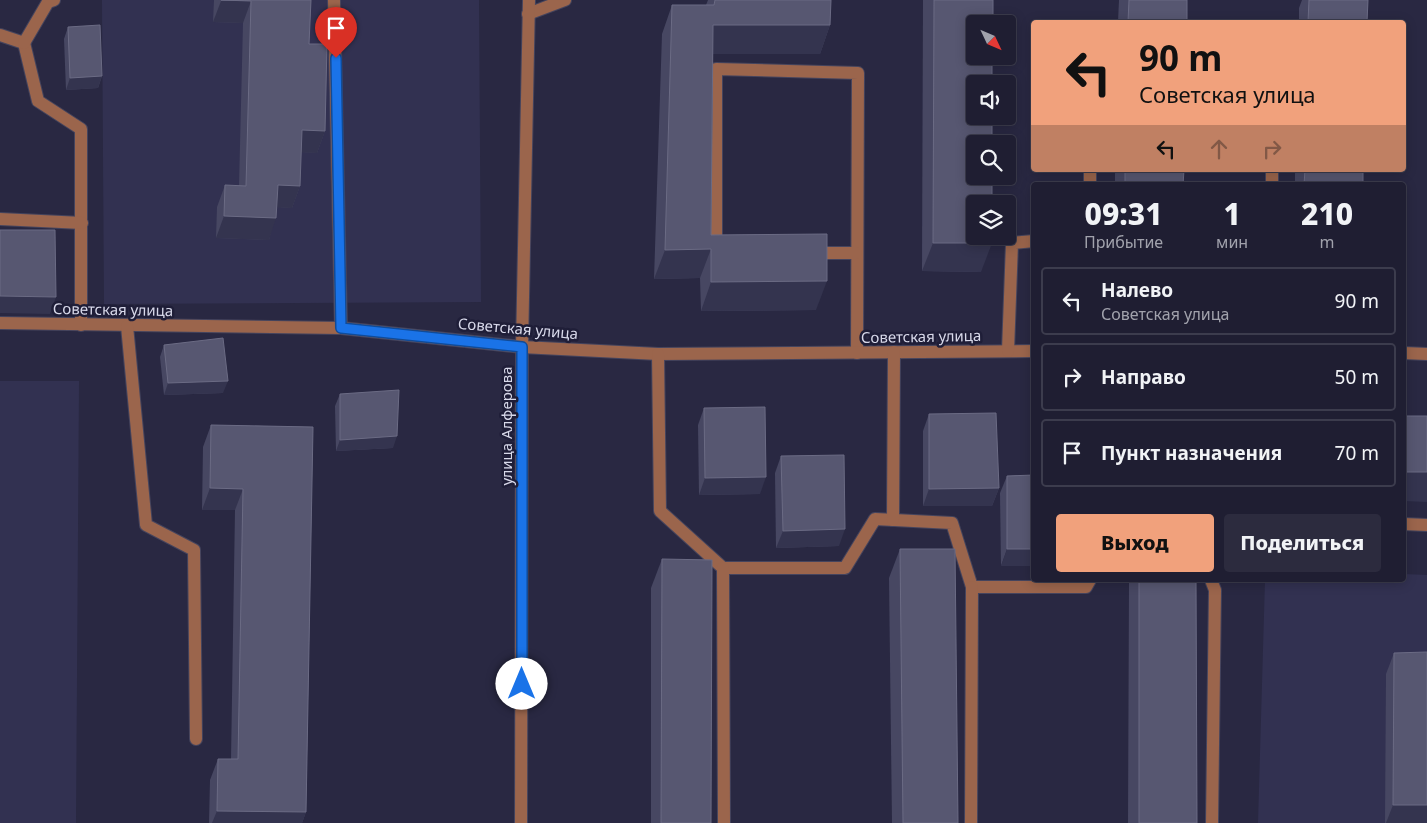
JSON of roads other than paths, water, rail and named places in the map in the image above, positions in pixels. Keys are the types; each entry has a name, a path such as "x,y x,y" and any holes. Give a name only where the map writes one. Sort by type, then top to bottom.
{"street":[{"path":"54,0 48,2 24,43 38,101 81,129 81,325"},
{"path":"334,0 341,328"},
{"name":"улица Алферова","path":"521,823 522,347 529,0"},
{"path":"528,14 565,0"},
{"path":"0,35 24,43"},
{"path":"725,253 716,253 716,69 858,73 857,353"},
{"path":"0,219 82,223"},
{"path":"1008,351 1012,243 1031,240"},
{"path":"800,253 856,253"},
{"name":"Советская улица","path":"0,324 341,328 522,347 658,354 1031,351"},
{"path":"127,326 146,525 194,550 196,739"},
{"path":"893,520 894,352"},
{"path":"1406,353 1427,354"},
{"path":"658,354 660,511 723,568 844,568 875,519 952,523 972,587 970,823"},
{"path":"1406,524 1427,525"},
{"path":"723,568 724,823"},
{"path":"972,587 1086,587 1089,582"},
{"path":"1212,582 1215,590 1212,823"}]}
